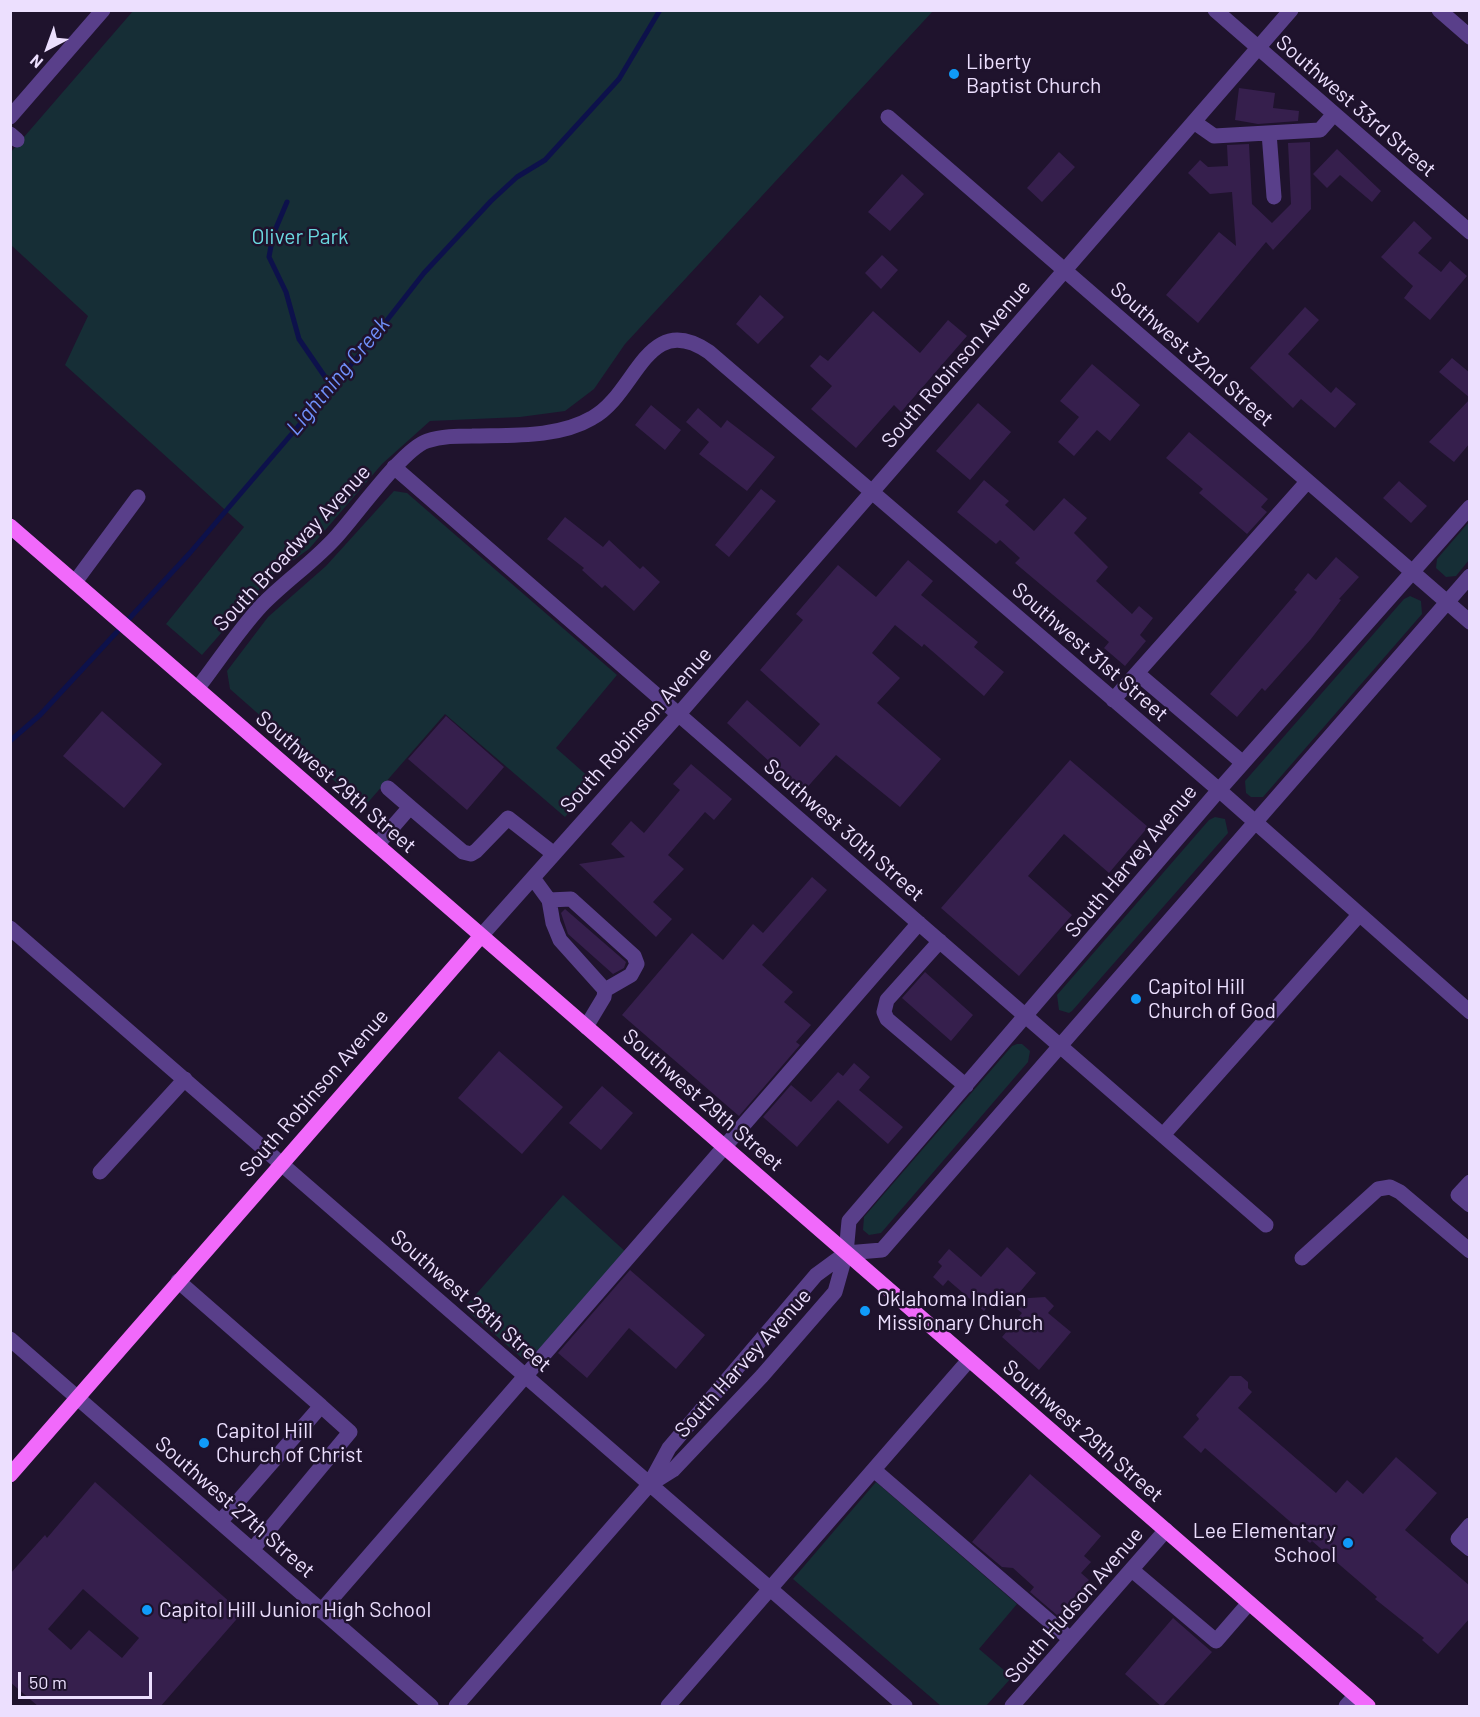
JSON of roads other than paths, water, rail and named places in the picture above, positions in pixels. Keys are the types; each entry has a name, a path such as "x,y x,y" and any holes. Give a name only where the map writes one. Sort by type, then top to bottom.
{"main road":[{"name":"Southwest 29th Street","path":"10,526 1166,1530 1249,1603 1351,1701 1368,1707"},
{"name":"South Robinson Avenue","path":"10,1475 281,1162 481,936"}],"street":[{"path":"10,117 103,10"},
{"name":"Southwest 33rd Street","path":"1215,10 1470,232"},
{"name":"South Robinson Avenue","path":"481,936 678,715 1291,10"},
{"path":"1439,10 1470,37"},
{"path":"1194,122 1214,136 1269,133 1320,130 1334,114"},
{"name":"Southwest 32nd Street","path":"888,117 1307,483 1470,622"},
{"path":"1269,133 1274,197"},
{"name":"Southwest 31st Street","path":"674,341 696,343 709,352 1219,790 1470,1011"},
{"name":"South Broadway Avenue","path":"197,689 256,612 319,556 394,467 416,446 436,438 539,433 585,422 602,413 618,398 651,350 674,341"},
{"name":"Southwest 30th Street","path":"394,467 1266,1225"},
{"path":"1113,700 1307,483"},
{"path":"75,582 138,497"},
{"name":"South Harvey Avenue","path":"649,1485 673,1470 762,1376 835,1292 846,1253 849,1221 1219,790 1470,507"},
{"path":"846,1253 882,1250 1470,576"},
{"path":"1137,674 1243,764"},
{"path":"388,788 463,852 471,854 476,851 508,818 554,854"},
{"path":"376,845 410,807"},
{"path":"533,878 549,900 553,923 560,940 605,990"},
{"path":"549,900 571,899 634,956 637,964 631,975 605,990"},
{"path":"1163,1135 1359,915"},
{"path":"321,1611 919,923"},
{"name":"Southwest 28th Street","path":"10,928 905,1707"},
{"path":"940,940 887,1000 884,1012 887,1019 966,1086"},
{"path":"586,1027 604,997 605,990"},
{"path":"100,1172 186,1079"},
{"path":"1464,1200 1470,1182"},
{"path":"1302,1258 1378,1189 1390,1187 1400,1192 1470,1251"},
{"name":"South Harvey Avenue","path":"456,1707 649,1485 669,1448 730,1374 816,1275 846,1253"},
{"path":"178,1281 350,1432 252,1550"},
{"name":"Southwest 27th Street","path":"10,1339 431,1707"},
{"path":"668,1707 969,1360"},
{"path":"220,1522 321,1406"},
{"path":"874,1470 1070,1639"},
{"path":"1470,1525 1458,1539 1470,1549"},
{"name":"South Hudson Avenue","path":"1012,1707 1166,1530"},
{"path":"1132,1570 1216,1641 1249,1603"}],"waterway":[{"name":"Lightning Creek","path":"10,741 40,715 189,554 366,347 424,273 491,201 517,177 545,160 619,79 660,10"},
{"path":"287,202 273,235 269,257 286,292 299,339 332,387"}],"place":[{"name":"Liberty Baptist Church","path":"954,74"},
{"name":"Capitol Hill Church of God","path":"1136,999"},
{"name":"Oklahoma Indian Missionary Church","path":"865,1311"},
{"name":"Capitol Hill Church of Christ","path":"204,1443"},
{"name":"Lee Elementary School","path":"1348,1543"},
{"name":"Capitol Hill Junior High School","path":"147,1610"}],"park label":[{"name":"Oliver Park","path":"300,237"}]}
